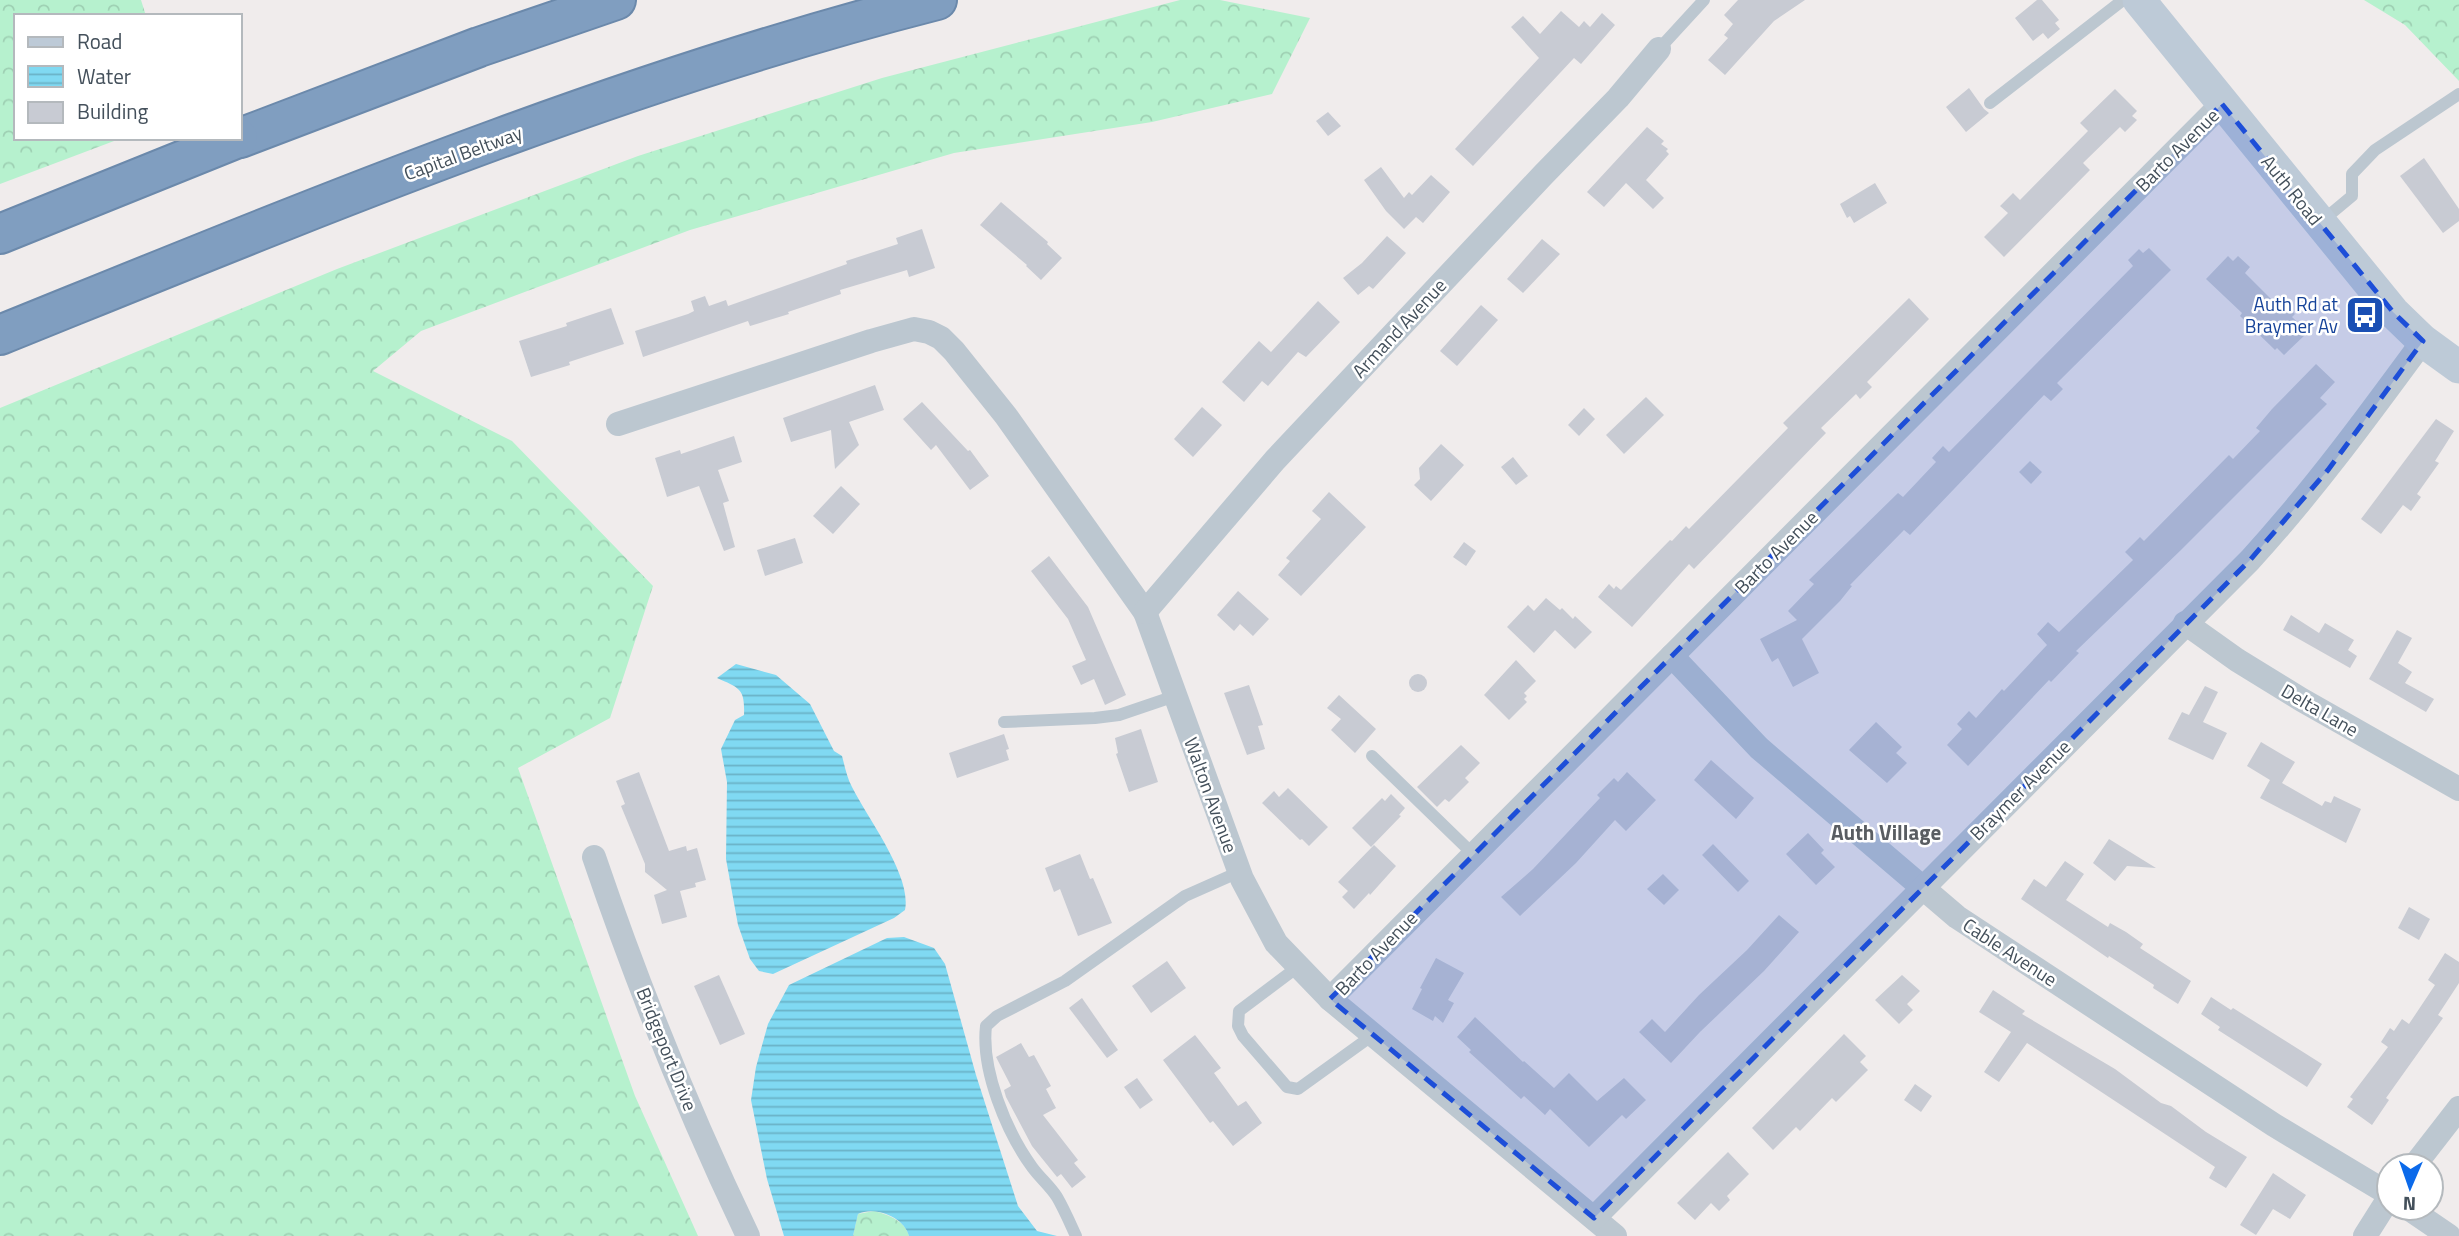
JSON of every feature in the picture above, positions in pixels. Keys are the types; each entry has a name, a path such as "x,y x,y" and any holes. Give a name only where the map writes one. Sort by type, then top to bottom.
{"highway":[{"path":"242,137 479,47 616,0"},
{"name":"Capital Beltway","path":"0,335 355,193 514,134 659,83 792,41 937,0"},
{"path":"0,234 234,140"}],"main road":[{"name":"Auth Road","path":"2139,0 2393,312 2423,341 2459,367"}],"street":[{"name":"Armand Avenue","path":"1145,612 1275,460 1618,98 1659,49"},
{"name":"Barto Avenue","path":"1330,999 2222,104"},
{"name":"Walton Avenue","path":"618,424 914,329 941,338 1006,416 1145,612 1239,872 1276,943 1330,999 1615,1236"},
{"name":"Braymer Avenue","path":"1594,1219 2250,560 2328,470 2423,341"},
{"name":"Delta Lane","path":"2185,623 2301,700 2459,789"},
{"name":"Cable Avenue","path":"1672,656 1759,748 1957,917 2274,1125 2375,1187"},
{"name":"Bridgeport Drive","path":"594,857 680,1085 748,1236"},
{"path":"2425,1152 2459,1108"},
{"path":"2365,1236 2375,1219"},
{"path":"2428,1222 2449,1236"}],"lane":[{"path":"1659,49 1704,0"},
{"path":"1990,103 2123,0"},
{"path":"2319,223 2352,196 2352,174 2375,150 2459,94"},
{"path":"1004,722 1119,715 1175,696"},
{"path":"1372,756 1473,854"},
{"path":"1076,1236 1057,1198 1031,1166 1007,1121 989,1075 984,1040 986,1026 998,1016 1065,981 1185,896 1239,872"},
{"path":"1299,966 1239,1012 1238,1026 1243,1036 1287,1087 1298,1089 1373,1035"}],"highlighted area":[{"path":"2222,104 2393,312 2423,341 2328,470 2250,560 1594,1218 1330,999"}],"green space":[{"path":"0,0 141,0 145,14 14,14 14,140 117,140 0,184"},
{"path":"1180,0 1220,0 1310,18 1272,94 1152,122 954,153 690,230 421,331 373,371 512,441 653,586 610,718 518,768 635,1096 698,1236 0,1236 0,408 337,269 638,156 882,78"},
{"path":"2364,0 2459,0 2459,81 2405,25"},
{"path":"874,1211 900,1223 909,1236 853,1236 858,1214"}],"water":[{"path":"736,664 776,675 810,704 834,751 842,756 850,784 896,865 905,896 905,910 894,918 773,974 759,971 750,959 738,925 726,859 727,782 721,749 735,720 744,715 744,706 740,691 717,678"},
{"path":"904,937 934,948 945,964 976,1075 1018,1206 1037,1231 1057,1236 909,1236 901,1223 888,1215 872,1211 858,1214 853,1236 784,1236 767,1179 751,1100 756,1067 768,1024 789,985 887,938"}],"building":[{"path":"1738,0 1805,0 1774,21 1725,75 1708,60 1728,38 1724,35 1733,24 1724,15"},
{"path":"2037,0 2042,0 2059,20 2055,23 2060,29 2048,39 2043,33 2033,41 2015,18"},
{"path":"1561,11 1579,27 1584,21 1590,27 1602,13 1615,25 1581,64 1574,58 1473,166 1455,149 1539,58 1511,27 1523,16 1540,34"},
{"path":"1969,88 1989,113 1966,132 1946,107"},
{"path":"2115,89 2137,111 2132,116 2137,120 2125,132 2120,127 2083,163 2090,170 2004,257 1984,237 2008,213 2000,206 2013,193 2020,200 2088,131 2080,123"},
{"path":"1328,112 1341,126 1328,136 1316,121"},
{"path":"1647,127 1664,141 1661,144 1668,149 1666,151 1669,154 1646,180 1664,198 1653,209 1626,183 1604,207 1587,192"},
{"path":"2424,158 2459,209 2459,221 2443,233 2400,176"},
{"path":"1381,167 1404,198 1409,192 1412,195 1431,175 1450,192 1423,223 1416,217 1404,229 1386,211 1364,180"},
{"path":"1875,183 1887,203 1854,223 1850,216 1847,218 1840,204"},
{"path":"1001,202 1048,242 1062,258 1041,280 980,225"},
{"path":"922,229 935,268 909,277 907,270 840,290 841,294 788,312 789,314 750,326 748,321 643,357 635,331 694,311 691,301 705,296 709,306 726,300 728,306 898,244 896,238"},
{"path":"1387,236 1406,253 1373,289 1369,286 1358,295 1343,278 1362,263"},
{"path":"1542,239 1560,254 1523,293 1507,279"},
{"path":"2149,248 2171,270 2057,383 2063,389 2051,401 2044,395 1910,535 1904,530 1850,585 1852,586 1840,601 1802,639 1819,673 1793,687 1778,658 1772,662 1760,639 1797,620 1788,611 1814,584 1809,580 1898,493 1903,497 1936,462 1932,458 1943,446 1949,452 2133,266 2128,260 2139,249 2143,253"},
{"path":"2228,256 2233,261 2238,256 2250,267 2245,273 2280,307 2284,303 2295,314 2292,317 2305,329 2303,331 2306,334 2284,355 2277,348 2275,350 2240,316 2242,313 2206,279"},
{"path":"1909,298 1929,319 1867,382 1872,387 1860,399 1856,394 1821,428 1826,433 1694,569 1689,564 1632,627 1598,597 1609,584 1614,589 1616,586 1621,590 1670,540 1686,526 1689,529 1788,428 1783,423"},
{"path":"1318,301 1340,322 1306,357 1298,352 1268,386 1262,381 1244,402 1222,382 1259,341 1271,352"},
{"path":"1481,305 1498,320 1457,366 1440,351"},
{"path":"611,308 624,344 531,377 519,341"},
{"path":"2316,364 2335,382 2320,398 2327,404 2076,651 2079,653 2051,682 2049,680 1968,766 1947,745 1962,729 1957,724 1969,711 1976,718 2002,689 2004,691 2047,645 2037,634 2048,622 2059,632 2133,560 2125,552 2140,537 2144,541 2229,455 2233,459 2260,431 2256,428 2272,409"},
{"path":"875,385 884,410 849,422 859,445 835,469 831,430 791,442 783,418"},
{"path":"1646,397 1664,415 1624,454 1606,435"},
{"path":"922,402 968,451 970,450 989,476 970,490 936,445 931,450 903,419"},
{"path":"1202,407 1222,425 1193,457 1174,439"},
{"path":"1584,408 1595,419 1579,436 1568,425"},
{"path":"2436,419 2454,431 2435,461 2439,463 2417,494 2421,497 2411,511 2403,505 2381,534 2361,519"},
{"path":"734,436 742,462 718,470 729,501 723,503 735,547 724,551 699,486 667,497 655,458 680,450 681,454"},
{"path":"1441,444 1464,465 1431,501 1414,485 1420,479 1419,468"},
{"path":"1513,457 1528,476 1516,485 1501,467"},
{"path":"2030,461 2042,472 2031,484 2019,472"},
{"path":"841,486 860,504 833,534 813,516"},
{"path":"1329,492 1366,527 1301,596 1278,575 1290,561 1286,558 1321,519 1312,511"},
{"path":"795,538 803,563 765,576 757,550"},
{"path":"1464,542 1476,551 1466,566 1453,557"},
{"path":"1049,556 1088,607 1126,695 1105,705 1094,679 1081,685 1072,666 1086,660 1068,619 1031,571"},
{"path":"1238,591 1269,619 1253,636 1240,624 1234,631 1217,615"},
{"path":"1546,598 1573,619 1575,616 1592,632 1575,649 1555,630 1534,653 1507,627 1528,605 1534,611"},
{"path":"2291,615 2319,633 2325,623 2354,640 2348,650 2357,656 2350,668 2283,630"},
{"path":"2397,630 2412,638 2398,663 2412,672 2405,683 2434,699 2426,712 2369,679"},
{"path":"1516,660 1536,681 1524,693 1527,702 1509,720 1484,695"},
{"path":"1418,674 1424,677 1427,683 1424,689 1418,692 1412,689 1409,683 1412,677"},
{"path":"1249,685 1263,725 1258,726 1265,749 1247,755 1224,693"},
{"path":"2205,686 2218,692 2203,722 2227,733 2213,760 2168,739 2182,712 2189,715"},
{"path":"1339,695 1376,729 1355,753 1331,730 1341,719 1327,708"},
{"path":"1876,722 1902,747 1896,753 1907,763 1887,783 1849,750"},
{"path":"1141,729 1158,782 1129,792 1116,754 1115,738"},
{"path":"1004,734 1009,760 957,778 949,753"},
{"path":"2261,742 2295,762 2282,783 2322,806 2325,801 2331,803 2334,796 2361,809 2346,843 2260,798 2270,780 2247,766"},
{"path":"1461,745 1480,763 1465,778 1469,782 1449,802 1445,799 1437,807 1417,787"},
{"path":"1711,760 1754,798 1736,819 1694,780"},
{"path":"639,772 669,851 686,846 687,851 697,848 706,880 695,883 696,887 680,891 687,917 662,924 654,895 667,890 645,872 645,864 621,806 625,804 616,781"},
{"path":"1627,772 1656,800 1626,831 1615,820 1576,863 1520,916 1501,897 1533,869 1600,798 1597,795 1614,778 1618,782"},
{"path":"1288,788 1328,827 1309,846 1262,803 1274,791 1279,797"},
{"path":"1391,794 1405,808 1399,815 1401,816 1371,847 1352,828 1382,798 1385,801"},
{"path":"1808,833 1824,850 1821,853 1835,867 1816,885 1786,854"},
{"path":"2109,839 2156,868 2127,866 2115,881 2093,863"},
{"path":"1713,844 1749,881 1738,892 1702,855"},
{"path":"1374,845 1396,866 1354,909 1342,897 1348,891 1338,882"},
{"path":"1080,854 1112,923 1078,936 1060,889 1054,892 1045,868"},
{"path":"2065,861 2084,874 2066,900 2108,927 2110,923 2126,932 2143,944 2140,948 2191,981 2178,1004 2153,988 2154,985 2109,956 2108,958 2021,899 2034,879 2046,887"},
{"path":"1663,874 1679,890 1664,905 1647,889"},
{"path":"2409,907 2430,919 2419,940 2398,928"},
{"path":"1779,915 1799,932 1764,971 1671,1063 1639,1032 1652,1019 1665,1032"},
{"path":"2445,953 2459,962 2459,983 2438,1015 2443,1018 2386,1098 2389,1100 2372,1125 2347,1107 2353,1099 2350,1097 2388,1047 2381,1042 2390,1028 2394,1031 2402,1019 2409,1024 2435,985 2428,980"},
{"path":"1436,958 1464,973 1448,1000 1454,1003 1443,1023 1435,1016 1433,1021 1412,1009"},
{"path":"1167,961 1186,988 1151,1013 1132,986"},
{"path":"719,975 745,1034 720,1045 694,986"},
{"path":"1902,975 1920,991 1907,1004 1913,1010 1899,1024 1875,1000"},
{"path":"1993,990 2025,1011 2022,1014 2115,1069 2161,1103 2171,1106 2247,1157 2226,1188 2209,1178 2215,1167 2027,1043 1999,1082 1984,1072 2011,1032 1979,1012"},
{"path":"2211,997 2322,1064 2307,1087 2218,1030 2220,1027 2201,1014"},
{"path":"1082,998 1118,1050 1107,1058 1069,1008"},
{"path":"1475,1017 1554,1088 1569,1073 1597,1101 1624,1078 1646,1100 1626,1119 1622,1115 1589,1147 1550,1109 1545,1115 1524,1096 1521,1099 1469,1052 1471,1050 1457,1037"},
{"path":"1844,1034 1866,1056 1860,1062 1868,1070 1836,1102 1832,1098 1800,1131 1796,1127 1773,1150 1752,1128"},
{"path":"1195,1035 1221,1068 1214,1073 1238,1106 1246,1101 1262,1123 1233,1146 1213,1121 1210,1123 1163,1060"},
{"path":"1021,1043 1029,1057 1034,1055 1051,1086 1046,1089 1056,1108 1043,1115 1078,1160 1074,1163 1086,1177 1072,1188 1061,1174 1057,1177 1032,1146 1006,1097 1004,1090 1011,1086 996,1057"},
{"path":"1137,1078 1153,1100 1140,1109 1124,1087"},
{"path":"1915,1084 1932,1096 1921,1112 1904,1100"},
{"path":"1728,1152 1749,1174 1727,1196 1730,1200 1719,1211 1711,1203 1695,1220 1677,1203"},
{"path":"2273,1173 2306,1195 2290,1219 2273,1209 2256,1235 2240,1225"}],"place":[{"name":"Auth Rd at Braymer Av","path":"2365,315"}],"district":[{"name":"Auth Village","path":"1886,833"}]}
